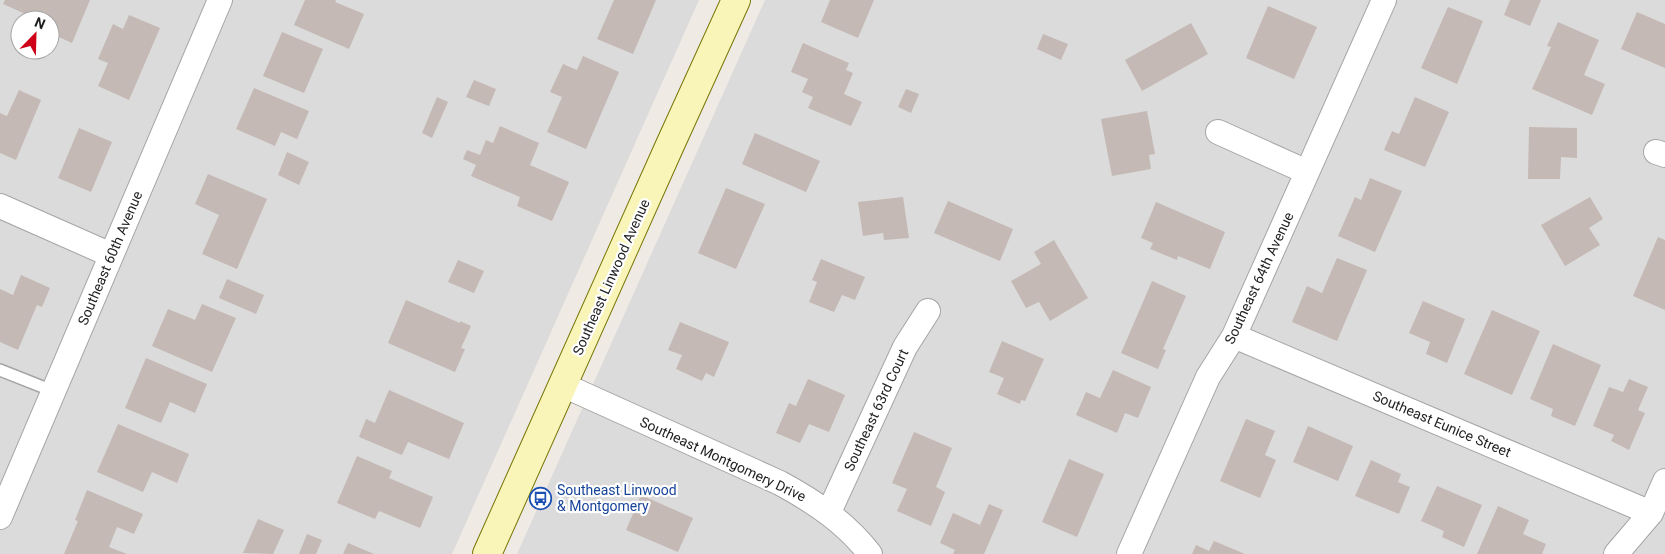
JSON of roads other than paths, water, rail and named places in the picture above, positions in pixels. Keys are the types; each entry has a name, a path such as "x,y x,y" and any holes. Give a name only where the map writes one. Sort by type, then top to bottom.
{"main road":[{"name":"Southeast Linwood Avenue","path":"487,554 736,0"}],"street":[{"name":"Southeast 60th Avenue","path":"0,517 220,0"},
{"name":"Southeast 64th Avenue","path":"1129,554 1208,377 1234,336 1384,0"},
{"path":"1218,132 1307,172"},
{"path":"0,206 111,255"},
{"name":"Southeast 63rd Court","path":"829,512 905,347 928,312"},
{"name":"Southeast Eunice Street","path":"1234,336 1651,513"},
{"name":"Southeast Montgomery Drive","path":"563,385 780,483 829,512 870,554"},
{"path":"1616,554 1651,513 1665,481"}],"lane":[{"path":"0,370 53,391"}],"place":[{"name":"Southeast Linwood & Montgomery","path":"541,498"}]}
